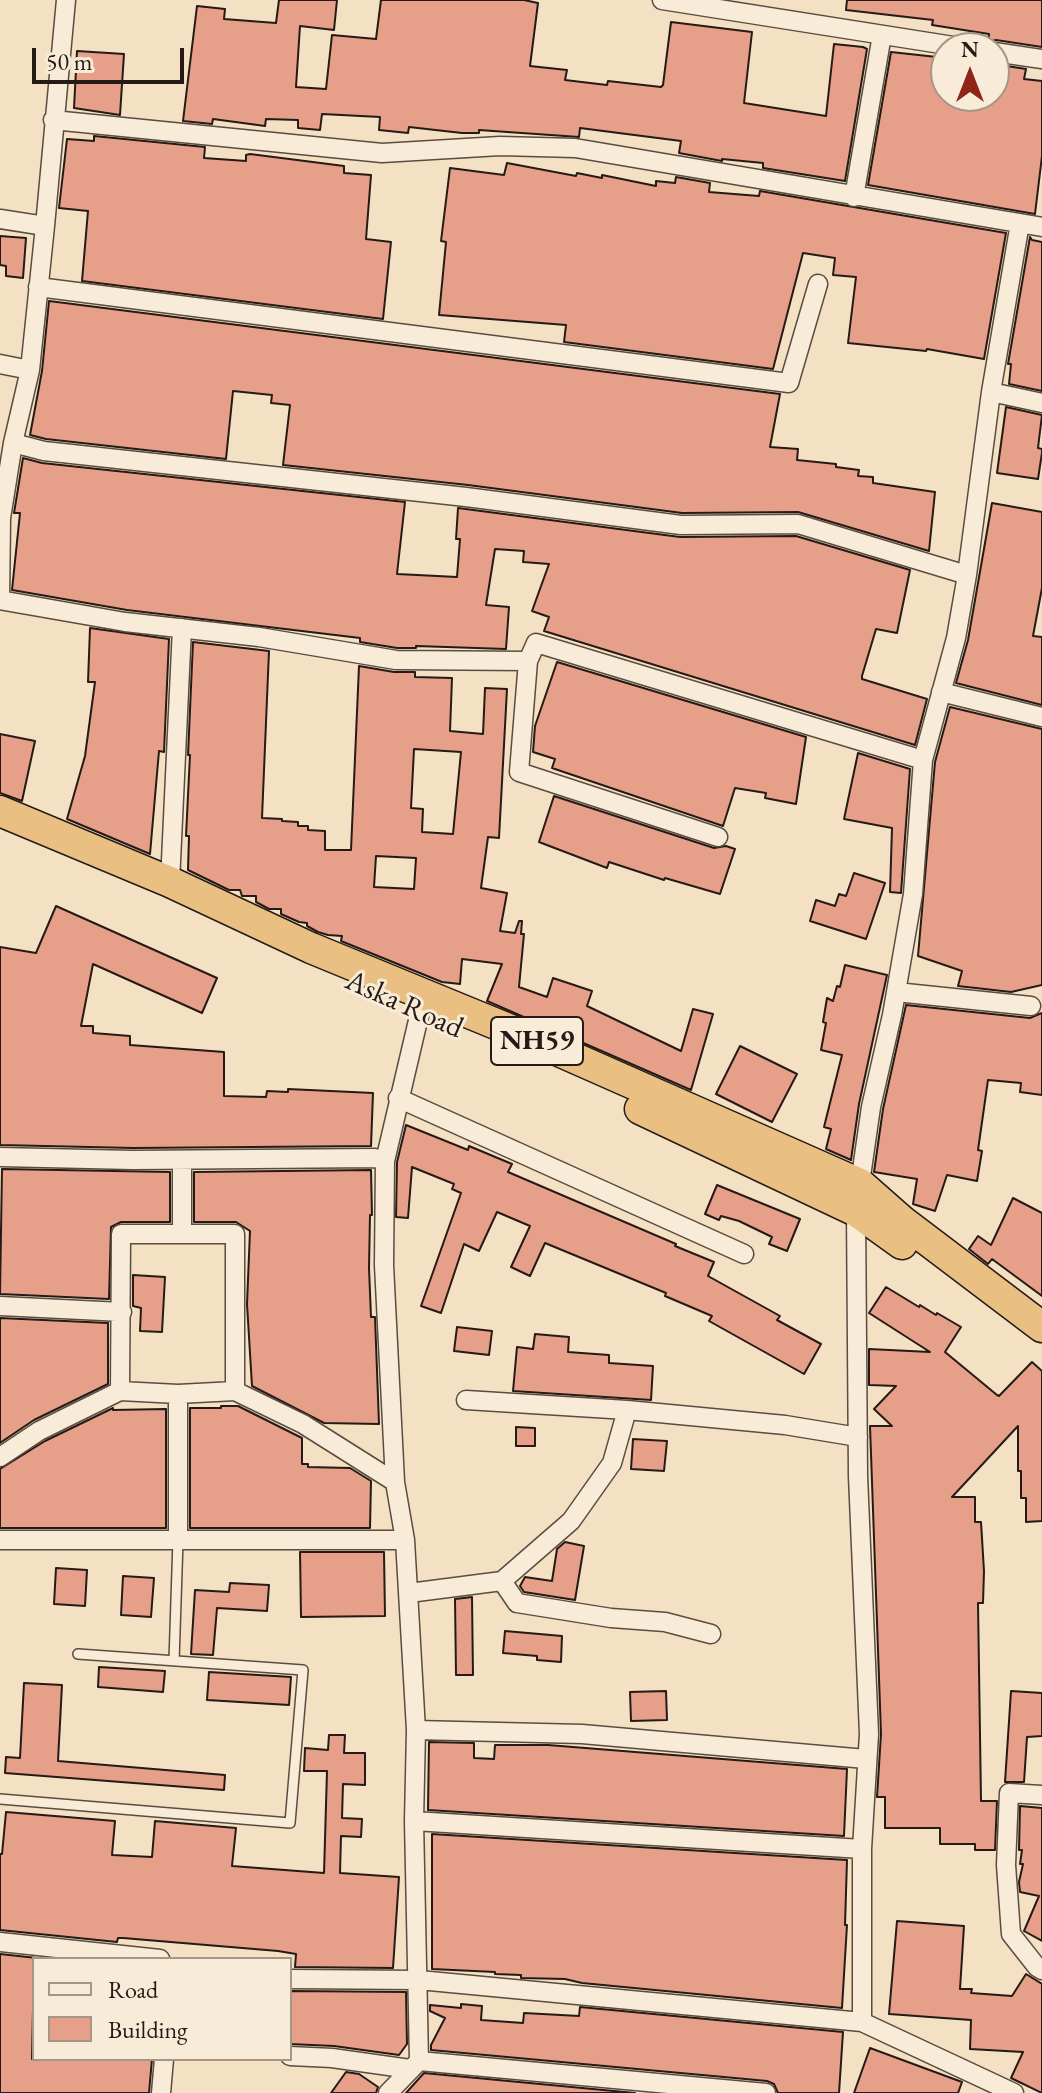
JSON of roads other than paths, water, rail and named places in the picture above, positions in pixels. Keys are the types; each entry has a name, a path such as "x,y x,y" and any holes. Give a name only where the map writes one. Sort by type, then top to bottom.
{"highway":[{"name":"NH59","path":"0,811 170,882 311,948 518,1033 858,1197 902,1221 1042,1327"},
{"name":"Aska Road","path":"0,832 646,1112 858,1197 1042,1348"}],"street":[{"path":"66,0 30,370 0,518 0,600 125,622 259,637 396,660 528,661"},
{"path":"662,0 752,8 930,42"},
{"path":"854,197 882,35"},
{"path":"1010,54 1042,59"},
{"path":"53,120 382,153 500,146 575,148 1042,227"},
{"path":"0,219 45,226"},
{"path":"862,2022 862,1849 869,1734 858,1437 858,1197 871,1107 913,894 923,760 956,638 991,392 1020,223"},
{"path":"38,287 789,383 818,284"},
{"path":"0,364 30,370"},
{"path":"991,392 1042,403"},
{"path":"13,443 44,451 466,497 681,525 798,524 967,575"},
{"path":"170,882 182,628"},
{"path":"718,837 519,772 528,661 536,643 923,760"},
{"path":"941,692 1042,717"},
{"path":"896,992 1031,1006"},
{"path":"388,2093 414,2065 419,1980 414,1821 416,1730 405,1540 395,1482 384,1265 385,1161 420,1012"},
{"path":"398,1098 744,1254"},
{"path":"0,1157 182,1160 375,1158 385,1161"},
{"path":"182,1160 182,1234"},
{"path":"120,1391 121,1234 235,1234 235,1391"},
{"path":"0,1306 122,1312"},
{"path":"0,1457 53,1424 120,1391 178,1394 235,1391 303,1424 395,1482"},
{"path":"178,1394 178,1540"},
{"path":"466,1400 627,1410 785,1425 858,1437"},
{"path":"409,1593 502,1581 571,1521 612,1463 627,1410"},
{"path":"0,1540 405,1540"},
{"path":"502,1581 517,1603 527,1606 665,1622 711,1634"},
{"path":"416,1730 582,1734 866,1759"},
{"path":"1042,1795 1009,1793 1006,1865 1011,1934 1042,1970"},
{"path":"414,1821 862,1849"},
{"path":"0,1942 141,1957"},
{"path":"292,1979 419,1980 862,2022 1014,2093"},
{"path":"292,2056 766,2093"},
{"path":"161,2093 164,2061"}],"lane":[{"path":"174,1661 178,1540"},
{"path":"0,1799 290,1823 303,1670 78,1654"}]}
